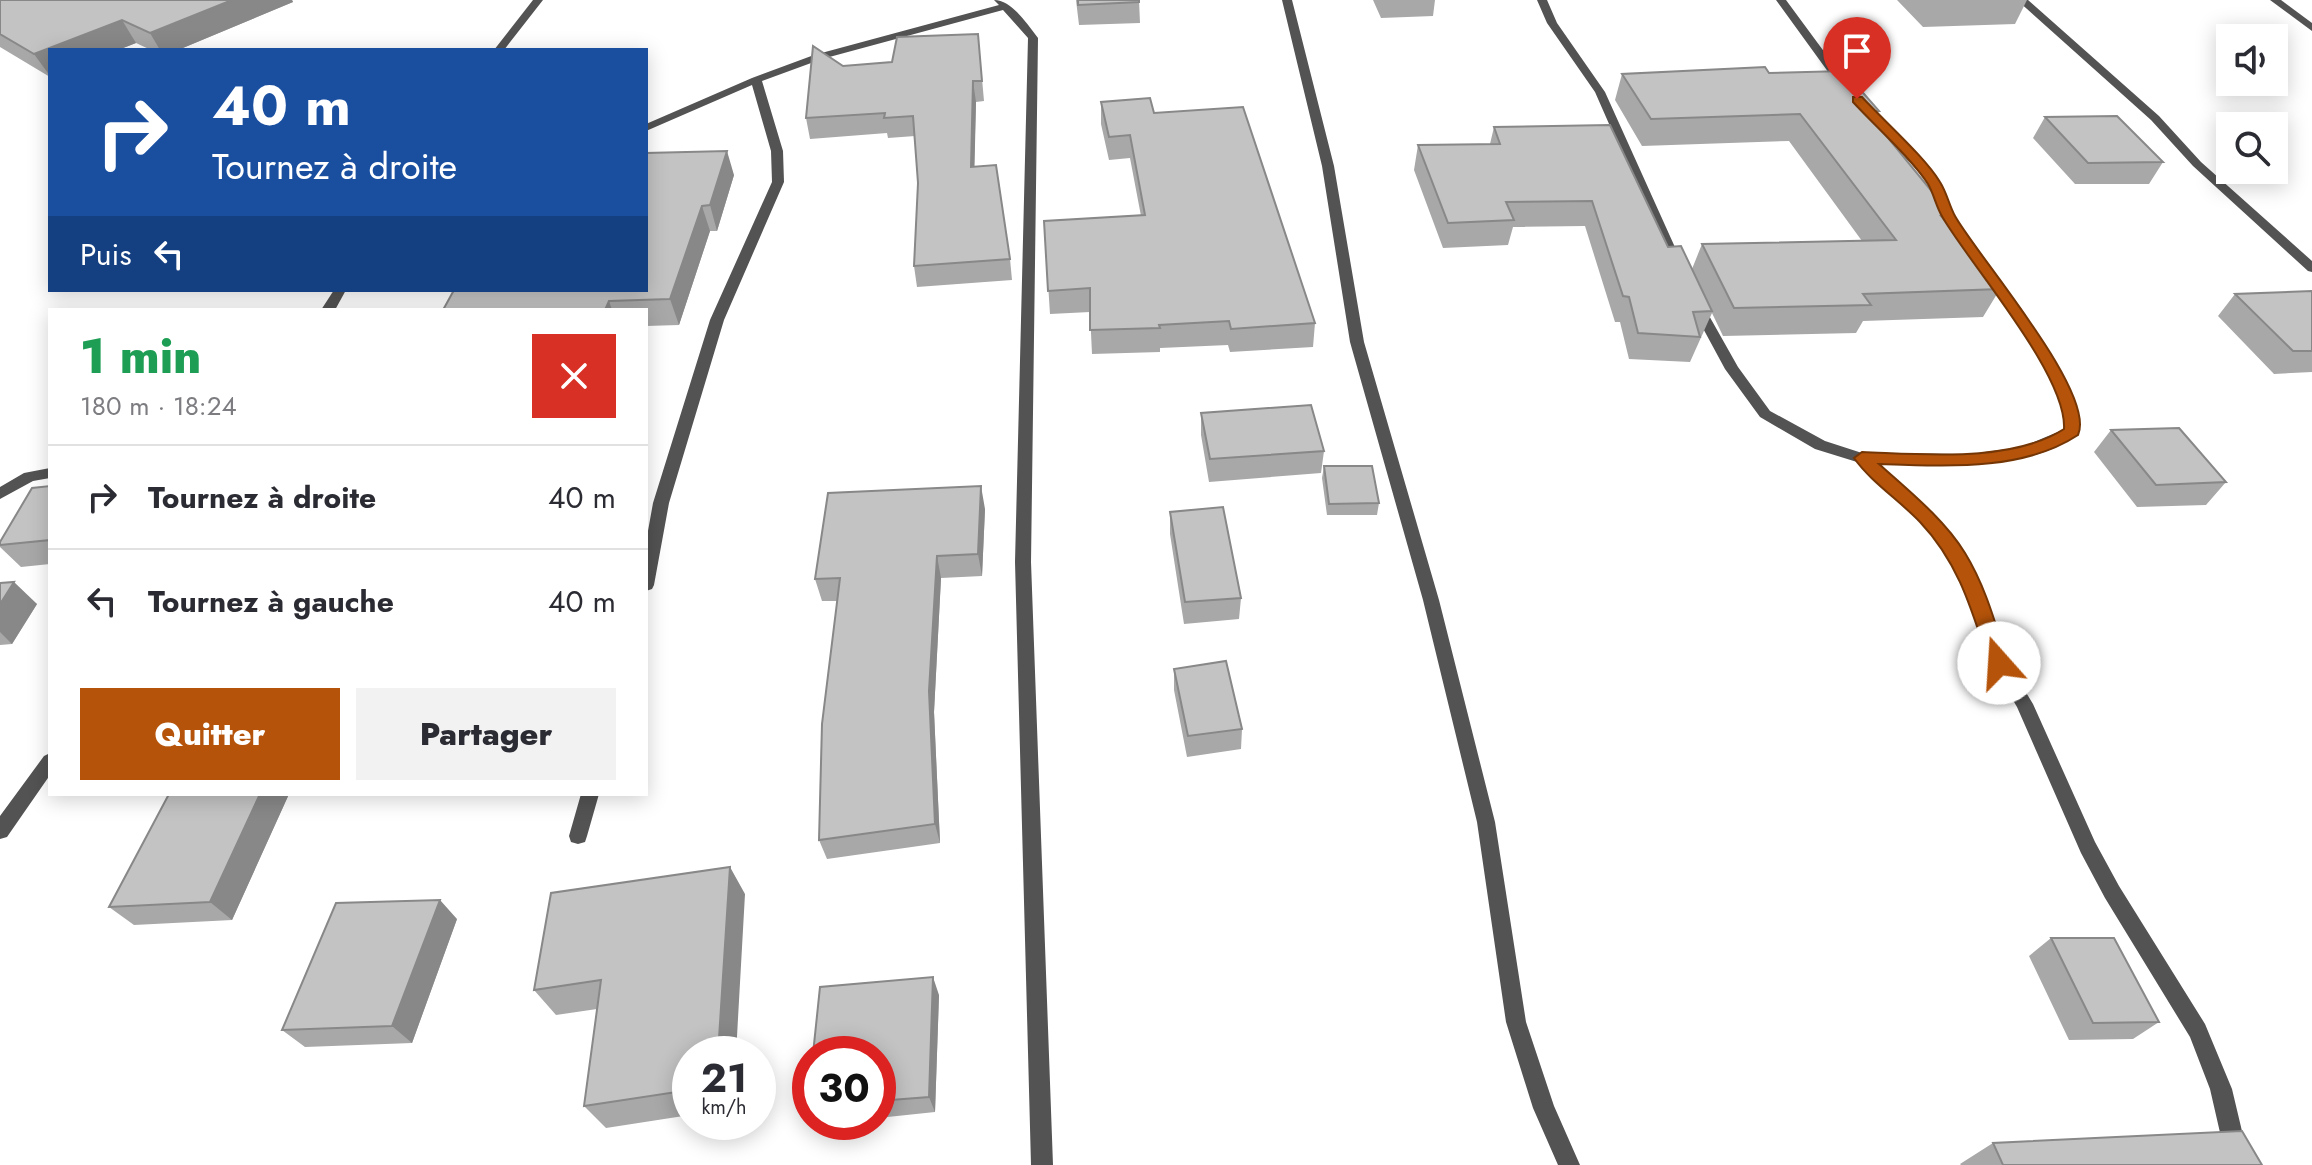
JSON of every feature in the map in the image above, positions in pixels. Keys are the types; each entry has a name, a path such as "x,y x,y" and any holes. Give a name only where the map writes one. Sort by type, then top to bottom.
{"street":[{"path":"501,48 538,0"},
{"path":"1287,0 1328,166 1357,342 1431,600 1486,822 1516,1022 1544,1108 1569,1165"},
{"path":"1542,0 1552,23 1600,92 1687,286 1724,357 1765,414 1820,445 1862,458 1941,460 2011,454 2054,443 2072,431 2073,418 2060,382 2018,314 1948,216 1934,182 1838,78 1781,0"},
{"path":"2022,0 2155,118 2197,164 2312,268"},
{"path":"2275,0 2312,28"},
{"path":"648,127 818,57 1003,3 1033,38 1023,562 1042,1165"},
{"path":"648,574 661,503 717,320 778,182 777,151 756,80"},
{"path":"1862,458 1927,518 1957,555 1974,589 1999,663 2024,704 2088,847 2112,892 2198,1031 2221,1089 2235,1150 2242,1165"},
{"path":"0,494 29,477 48,473"},
{"path":"0,831 48,764"},
{"path":"578,836 589,796"}],"building":[{"path":"0,0 232,0 150,33 122,20 34,54 0,34"},
{"path":"1078,0 1139,0 1139,2 1078,5"},
{"path":"978,34 982,81 973,81 971,167 996,165 1010,259 914,266 918,183 913,116 884,118 885,113 806,118 813,46 843,66 892,62 897,37"},
{"path":"1765,67 1769,73 1844,71 1879,111 1866,111 1952,216 1941,216 2000,289 1863,294 1871,305 1734,308 1702,244 1896,240 1800,114 1651,119 1622,74"},
{"path":"1150,98 1154,113 1243,107 1315,323 1231,329 1229,321 1159,325 1160,328 1090,330 1090,288 1048,291 1044,221 1145,215 1130,135 1109,137 1101,102"},
{"path":"2117,116 2163,162 2088,163 2045,117"},
{"path":"1610,125 1668,247 1681,246 1712,311 1693,312 1700,337 1638,333 1629,297 1623,296 1592,201 1506,202 1514,220 1448,223 1418,145 1500,144 1494,127"},
{"path":"727,151 710,205 702,206 670,299 609,301 606,308 444,308 453,292 648,292 648,153"},
{"path":"2312,291 2312,351 2293,351 2235,294"},
{"path":"1311,405 1324,451 1210,459 1201,413"},
{"path":"2179,428 2226,482 2156,485 2111,430"},
{"path":"1324,466 1372,466 1379,503 1329,504"},
{"path":"48,486 48,540 0,545 0,542 32,488"},
{"path":"981,486 978,554 937,556 929,691 935,824 819,840 822,724 840,578 815,579 828,493"},
{"path":"1223,507 1241,598 1185,602 1170,512"},
{"path":"14,582 0,604 0,583"},
{"path":"1226,661 1242,729 1188,736 1174,669"},
{"path":"168,796 259,796 210,902 109,907"},
{"path":"730,867 719,1036 672,1036 672,1093 584,1106 601,980 534,990 551,893"},
{"path":"440,900 392,1026 282,1030 336,903"},
{"path":"2051,938 2114,938 2159,1022 2093,1023"},
{"path":"933,977 929,1097 896,1100 896,1036 815,1036 820,987"},
{"path":"2242,1131 2262,1165 2003,1165 1993,1143"}],"route":[{"path":"1857,99 1934,182 1948,216 2018,314 2060,382 2073,418 2072,431 2054,443 2011,454 1941,460 1862,458 1927,518 1957,555 1974,589 1999,663"}]}
